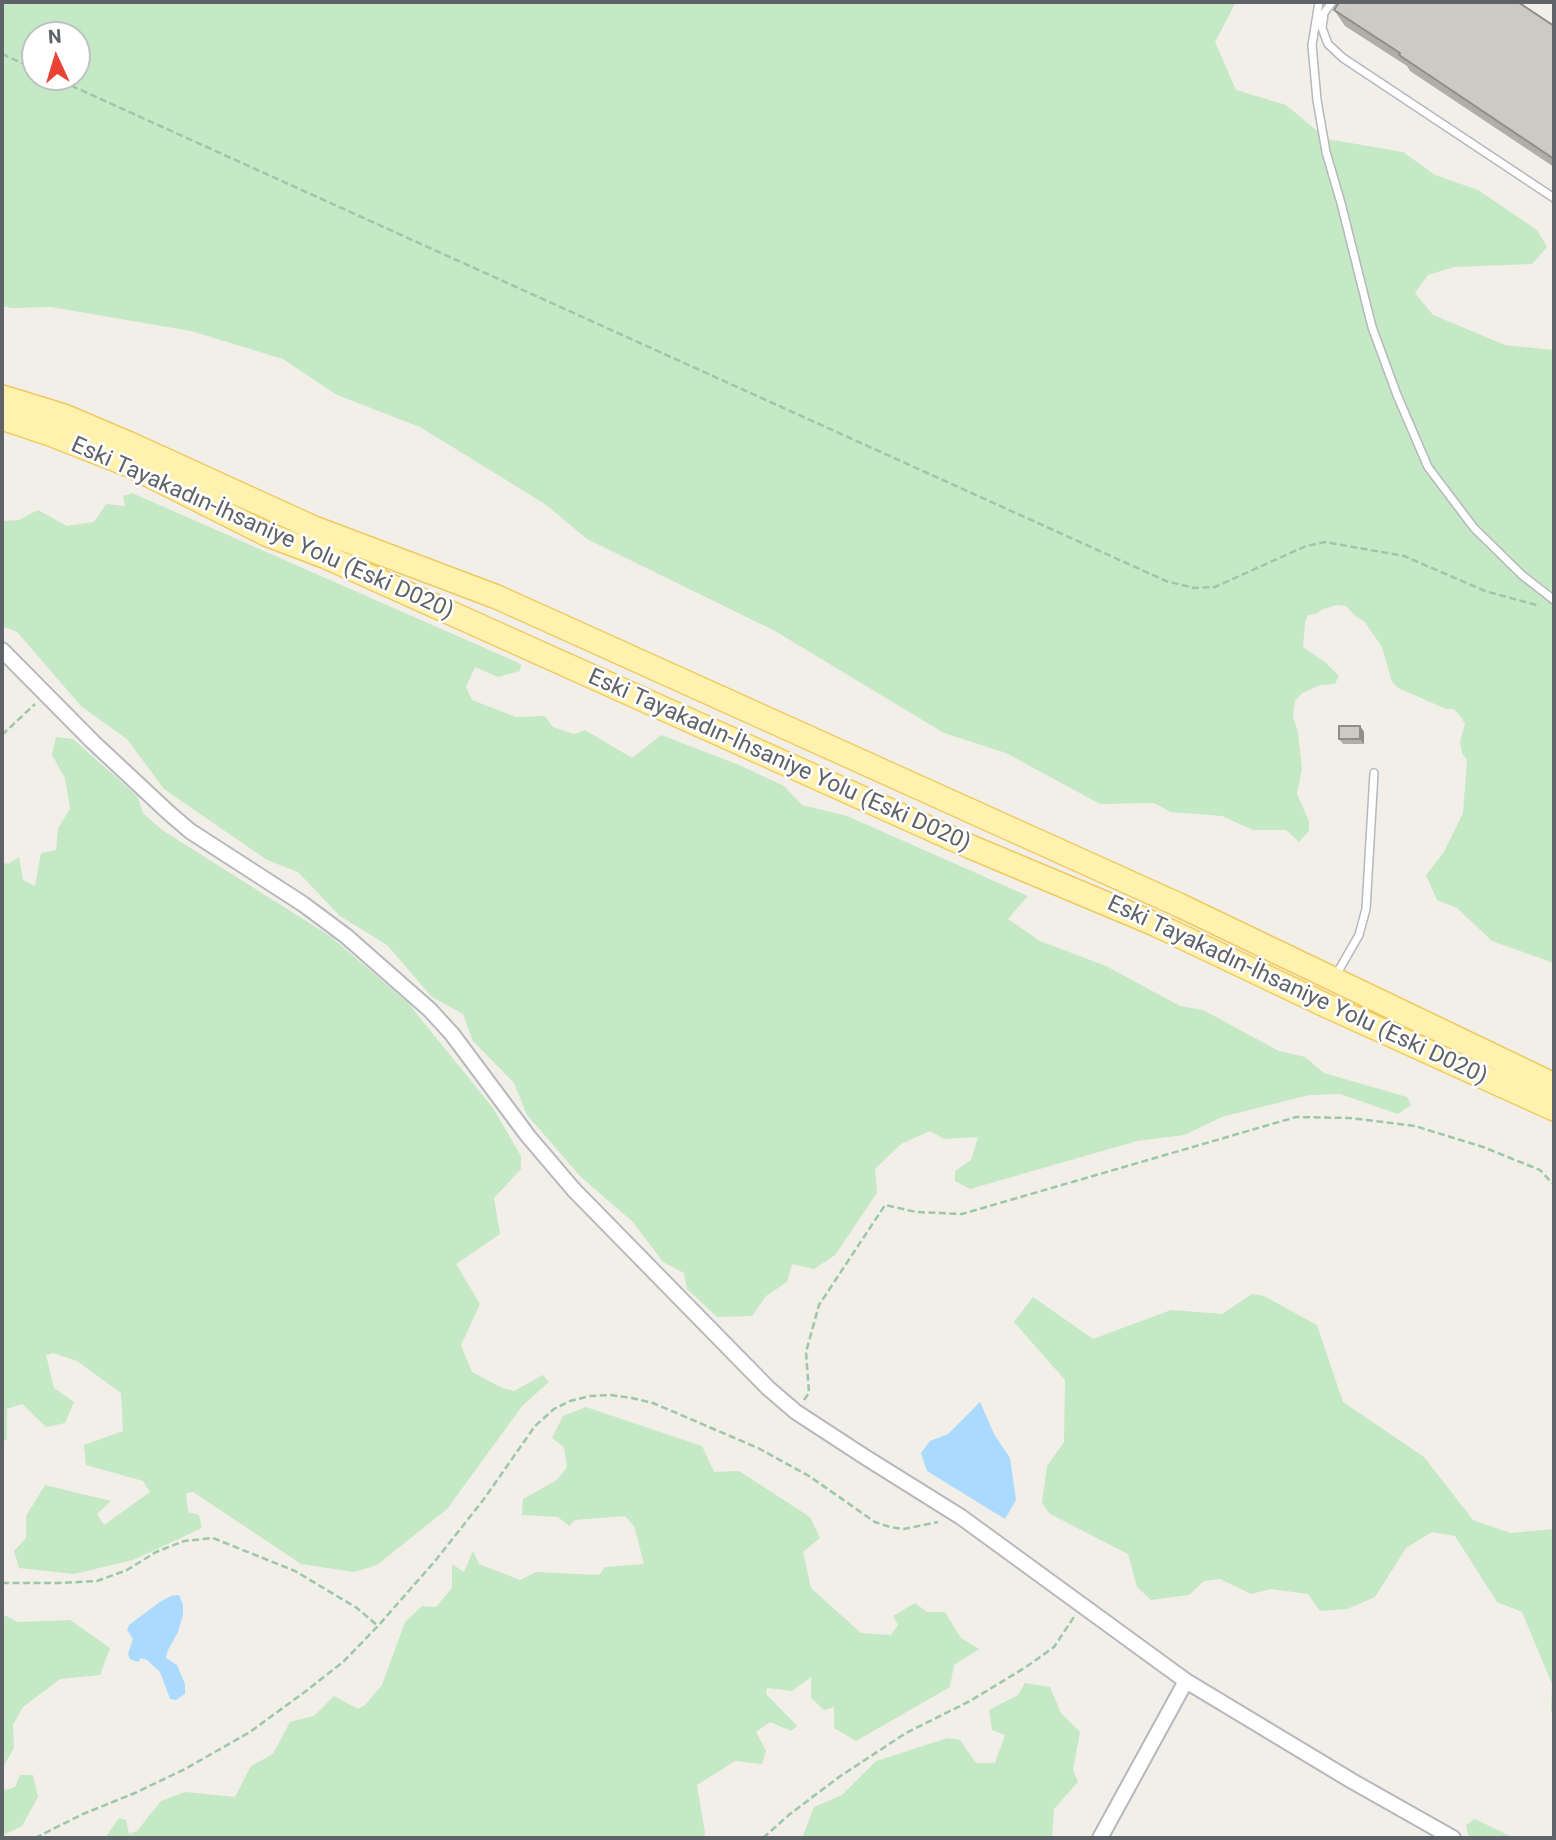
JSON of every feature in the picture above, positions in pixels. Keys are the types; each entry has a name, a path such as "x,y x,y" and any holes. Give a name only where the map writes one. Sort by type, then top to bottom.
{"main road":[{"name":"Eski Tayakadın-İhsaniye Yolu (Eski D020)","path":"2,397 64,416 314,528 497,597 1153,894 1554,1085"},
{"name":"Eski Tayakadın-İhsaniye Yolu (Eski D020)","path":"2,418 129,465 266,534 337,562 971,847 1157,925 1554,1110"}],"street":[{"path":"2,650 143,790 190,831 303,904 355,944 430,1010 459,1043 528,1136 574,1189 768,1388 796,1412 961,1517 1186,1681 1453,1838"},
{"path":"1100,1838 1186,1681"}],"lane":[{"path":"1319,2 1312,46 1326,152 1372,327 1396,395 1428,467 1474,528 1522,575 1554,600"},
{"path":"1332,2 1324,13 1322,28 1328,44 1554,198"},
{"path":"1334,979 1359,935 1366,909 1374,773"}],"path":[{"path":"2,54 21,63"},
{"path":"83,91 1166,581 1194,588 1215,587 1307,546 1325,542 1404,556 1485,591 1543,606"},
{"path":"2,735 25,716 45,694"},
{"path":"796,1412 809,1393 806,1352 819,1305 885,1205 916,1212 962,1214 1296,1117 1350,1118 1415,1126 1483,1147 1540,1170 1554,1185"},
{"path":"35,1838 185,1769 250,1732 343,1661 435,1561 535,1426 554,1409 570,1401 611,1395 653,1403 758,1448 809,1476 875,1522 890,1527 904,1529 961,1517"},
{"path":"2,1583 97,1581 127,1570 156,1552 184,1541 214,1538 295,1571 357,1608 378,1626"},
{"path":"763,1838 839,1777 906,1733 970,1701 1045,1654 1054,1647 1082,1605"}],"green space":[{"path":"2,2 1236,2 1215,42 1236,90 1286,105 1327,139 1403,152 1435,175 1478,190 1537,230 1547,247 1532,264 1454,267 1428,275 1415,293 1433,315 1505,345 1554,350 1554,963 1492,941 1457,908 1437,900 1426,875 1444,852 1463,813 1467,760 1462,753 1460,741 1465,724 1454,709 1446,709 1398,688 1392,682 1382,647 1364,621 1346,606 1337,605 1308,615 1305,623 1303,647 1339,676 1335,684 1321,685 1302,693 1295,701 1293,716 1298,732 1302,769 1297,794 1309,821 1309,831 1299,842 1286,830 1253,830 1222,816 1171,812 1154,803 1100,804 1006,753 944,733 775,631 587,539 545,504 420,427 337,395 283,359 191,331 51,307 2,306"},
{"path":"132,493 521,664 520,671 498,677 475,667 466,687 472,700 516,717 545,716 553,727 574,734 585,730 632,758 661,735 739,765 784,786 802,805 847,816 1028,896 1008,919 1040,941 1106,966 1180,1006 1203,1010 1279,1051 1305,1057 1324,1073 1407,1097 1411,1105 1398,1114 1340,1094 1309,1095 1222,1117 1184,1135 1137,1141 970,1189 955,1181 955,1171 971,1160 978,1137 944,1139 930,1131 901,1144 875,1169 877,1193 835,1255 814,1269 792,1264 787,1282 766,1296 752,1316 717,1317 687,1289 684,1273 663,1262 633,1222 581,1177 527,1115 514,1083 473,1041 463,1014 432,997 387,945 340,916 298,872 267,860 164,789 127,739 82,707 17,632 2,626 2,521 19,520 38,510 67,526 94,522 106,504 125,506 123,496"},
{"path":"56,737 73,739 137,796 143,813 162,830 330,936 408,1003 493,1108 521,1156 521,1169 494,1198 500,1234 456,1264 480,1304 461,1345 472,1372 502,1388 514,1391 543,1375 549,1382 523,1405 447,1509 377,1565 354,1572 301,1564 193,1492 186,1493 188,1512 199,1515 202,1528 133,1560 74,1574 19,1568 14,1551 26,1538 26,1516 45,1485 111,1501 97,1514 104,1525 150,1492 143,1481 86,1465 84,1445 123,1431 121,1393 77,1361 53,1353 46,1355 54,1388 74,1402 65,1423 46,1427 22,1404 7,1409 7,1439 2,1443 2,862 8,864 19,857 23,880 35,886 41,853 56,850 58,828 70,809 65,778 52,755"},
{"path":"1252,1294 1264,1296 1317,1325 1343,1402 1424,1457 1473,1520 1510,1533 1554,1529 1554,1714 1551,1711 1552,1684 1522,1612 1497,1602 1455,1536 1432,1532 1406,1548 1375,1597 1347,1609 1320,1611 1308,1594 1271,1589 1251,1594 1220,1579 1204,1581 1189,1595 1151,1600 1137,1587 1128,1554 1050,1514 1042,1503 1047,1466 1064,1442 1065,1380 1014,1322 1033,1297 1093,1339 1171,1310 1222,1314"},
{"path":"586,1407 702,1446 714,1472 739,1471 810,1517 820,1538 803,1552 811,1588 861,1633 891,1635 898,1625 893,1616 915,1603 927,1612 945,1612 961,1638 979,1649 954,1665 950,1687 856,1741 834,1728 834,1707 824,1710 811,1698 811,1677 792,1691 767,1688 766,1694 797,1726 791,1731 770,1722 756,1732 766,1751 762,1764 735,1761 697,1785 704,1838 105,1838 119,1818 126,1820 129,1834 137,1831 161,1801 185,1792 235,1797 251,1766 273,1754 290,1722 314,1716 334,1696 358,1709 365,1705 382,1685 405,1622 422,1606 436,1607 452,1588 452,1564 464,1572 473,1551 479,1564 520,1580 536,1572 599,1575 605,1567 644,1564 634,1526 625,1516 575,1520 569,1526 558,1517 522,1515 523,1499 557,1480 567,1467 564,1447 552,1438 563,1416"},
{"path":"2,1612 18,1622 70,1620 110,1648 100,1675 60,1679 23,1707 13,1725 14,1748 2,1769"},
{"path":"1025,1683 1050,1687 1061,1713 1080,1732 1073,1770 1078,1782 1054,1809 1052,1838 802,1838 814,1807 842,1795 876,1761 948,1738 960,1740 976,1763 995,1763 1005,1735 992,1730 989,1710 1018,1695"},
{"path":"20,1775 33,1775 38,1797 22,1826 2,1836 2,1791 15,1787"},
{"path":"1475,1819 1514,1838 1474,1838 1468,1835 1466,1825"}],"water":[{"path":"980,1402 994,1434 1010,1458 1016,1500 1005,1519 927,1471 921,1453 930,1441 948,1434"},
{"path":"179,1595 183,1615 166,1658 177,1665 185,1684 185,1694 176,1700 170,1699 160,1672 147,1660 141,1658 138,1662 130,1659 128,1654 133,1639 127,1630 129,1625 160,1602"}],"building":[{"path":"1339,2 1518,2 1554,26 1554,159 1334,10"},
{"path":"1339,726 1360,726 1360,739 1339,739"}]}
